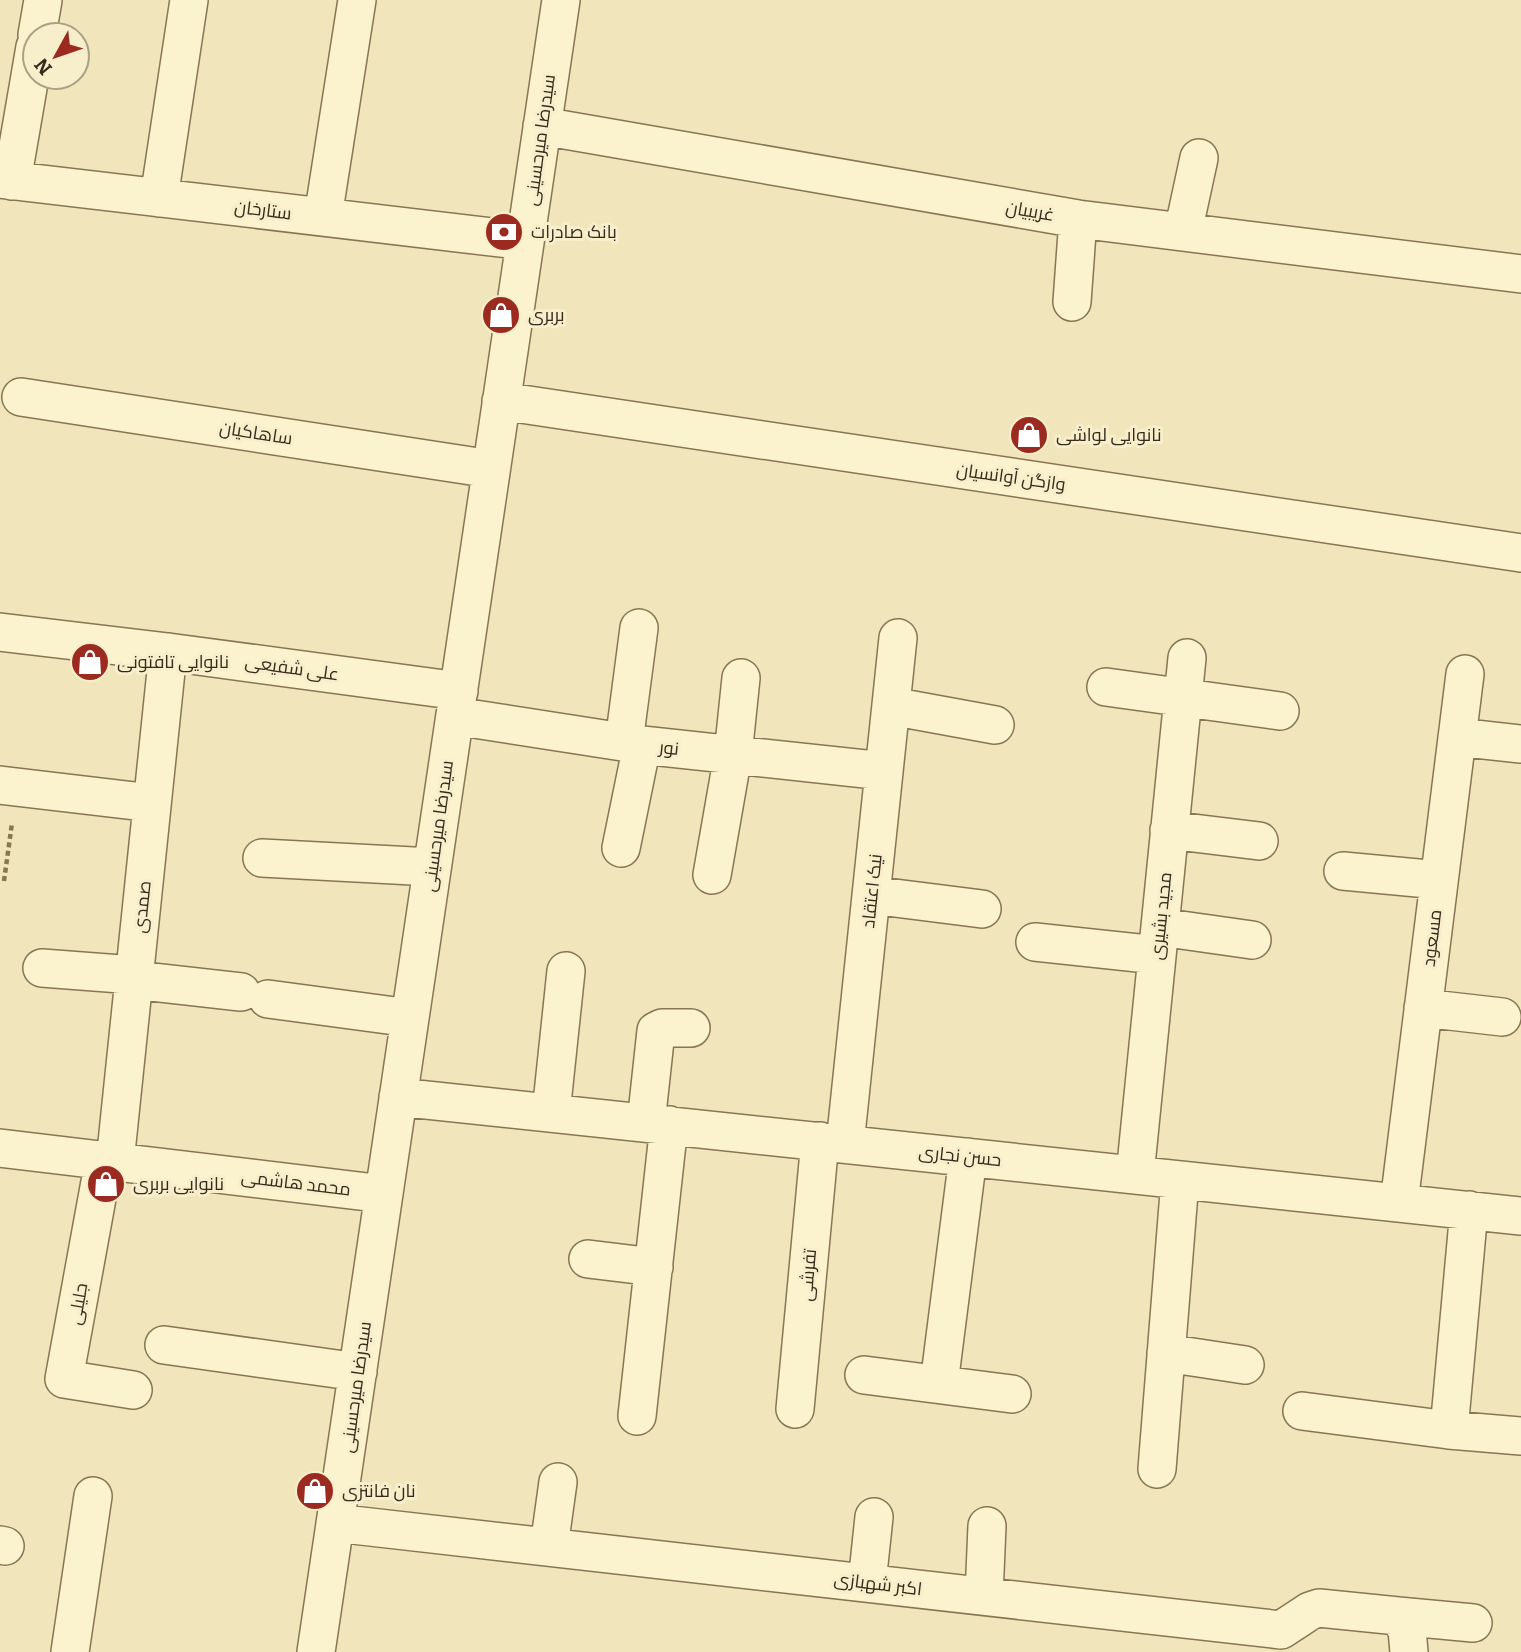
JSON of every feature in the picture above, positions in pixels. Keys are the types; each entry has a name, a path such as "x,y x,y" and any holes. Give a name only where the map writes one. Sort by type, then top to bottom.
{"street":[{"path":"39,21 43,0"},
{"path":"159,198 190,0"},
{"path":"323,217 357,0"},
{"name":"سیدرضا میرحسینی","path":"316,1652 561,0"},
{"path":"6,180 25,91"},
{"name":"غریبیان","path":"542,126 1078,219 1521,274"},
{"path":"1183,232 1199,158"},
{"name":"ستارخان","path":"6,180 525,241"},
{"path":"1072,302 1078,219"},
{"name":"ساهاکیان","path":"21,397 491,469"},
{"name":"وازگن آوانسیان","path":"502,401 1521,553"},
{"path":"621,848 633,743 639,628"},
{"name":"علی شفیعی","path":"0,632 168,652 456,703"},
{"name":"نیک اعتقاد","path":"833,1143 871,895 898,638"},
{"name":"صمدی","path":"110,1161 134,978 168,652"},
{"name":"مجید بشیری","path":"1135,1175 1187,658"},
{"name":"مسعود","path":"1399,1203 1465,674"},
{"path":"712,874 733,755 741,678"},
{"path":"1106,687 1280,711"},
{"name":"نور","path":"456,703 633,743 884,771"},
{"path":"891,706 995,725"},
{"path":"1457,737 1521,744"},
{"path":"8,786 152,803"},
{"path":"1170,830 1259,841"},
{"path":"262,858 432,867"},
{"path":"1343,871 1439,880"},
{"path":"871,895 982,909"},
{"path":"1035,942 1252,940"},
{"path":"42,968 134,978 410,1018"},
{"path":"551,1113 566,971"},
{"path":"1423,1008 1502,1017"},
{"path":"638,1416 654,1267 658,1124 656,1031 662,1028 691,1028"},
{"name":"حسن نجاری","path":"398,1097 1521,1216"},
{"name":"تفرشی","path":"795,1409 833,1143"},
{"name":"محمد هاشمی","path":"0,1148 384,1194"},
{"path":"939,1384 968,1157"},
{"name":"جلیلی","path":"110,1161 64,1379 133,1390"},
{"path":"1157,1469 1180,1180"},
{"path":"1449,1430 1469,1210"},
{"path":"588,1259 654,1267"},
{"path":"164,1345 358,1372"},
{"path":"1166,1353 1245,1365"},
{"path":"864,1375 1012,1394"},
{"path":"1303,1411 1449,1430 1521,1436"},
{"path":"549,1547 558,1482"},
{"path":"70,1652 93,1496"},
{"path":"867,1583 874,1517"},
{"name":"اکبر شهبازی","path":"335,1523 1281,1630 1319,1608 1405,1633 1473,1623"},
{"path":"984,1596 987,1526"}],"path":[{"path":"4,881 8,786"}],"place":[{"name":"بانک صادرات","path":"504,232"},
{"name":"بربری","path":"501,315"},
{"name":"نانوایی لواشی","path":"1029,435"},
{"name":"نانوایی تافتونی","path":"90,662"},
{"name":"نانوایی بربری","path":"106,1184"},
{"name":"نان فانتزی","path":"315,1491"}]}
